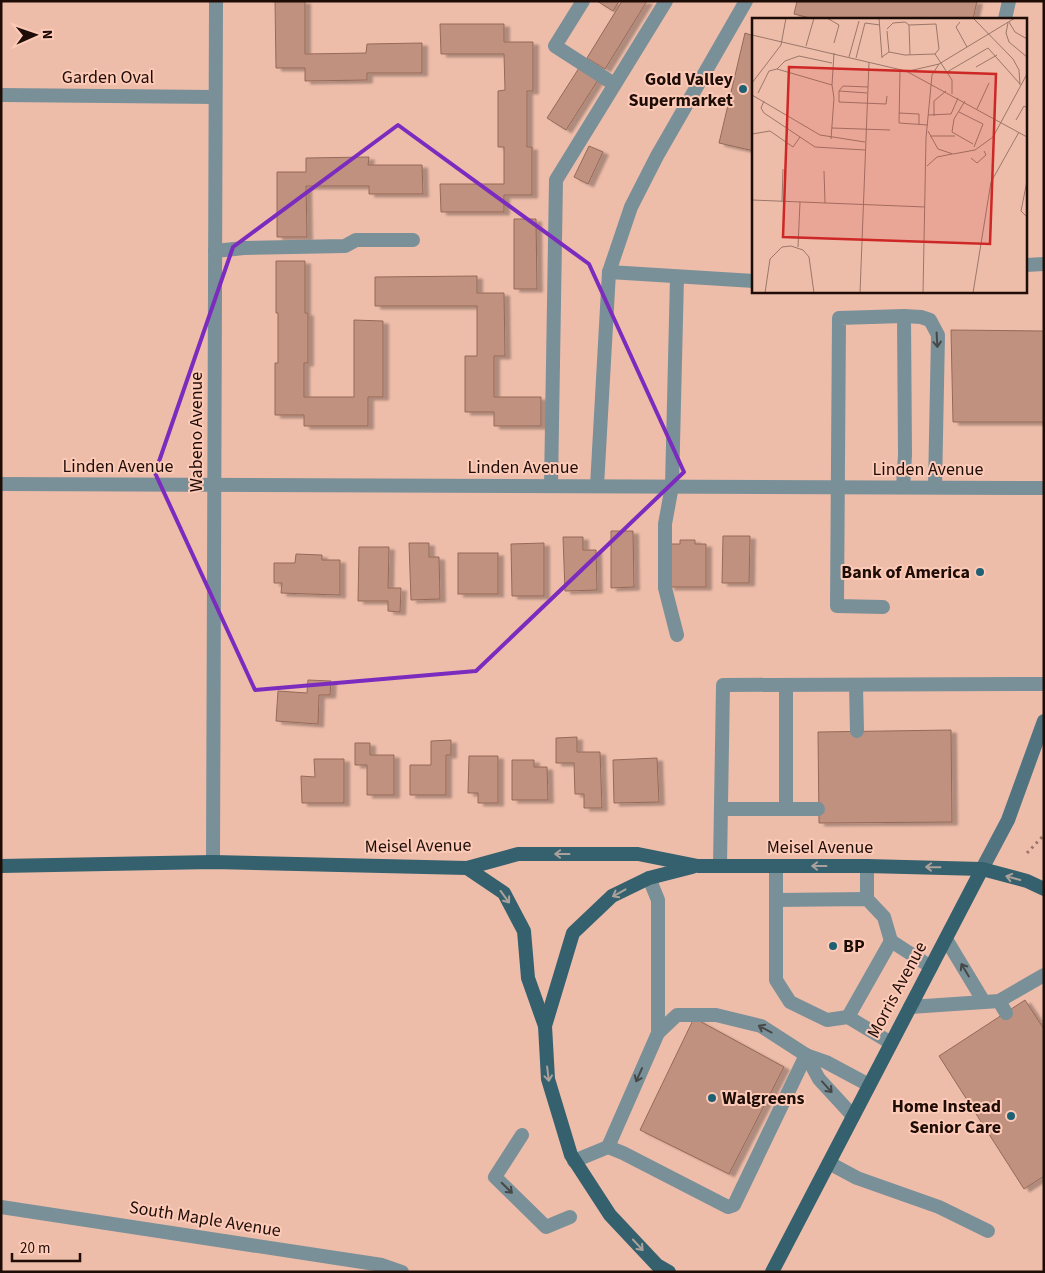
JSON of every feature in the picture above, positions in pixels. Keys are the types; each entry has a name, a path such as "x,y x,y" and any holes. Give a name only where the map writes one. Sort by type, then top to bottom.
{"main road":[{"name":"Morris Avenue","path":"772,1272 1008,820 1044,721"},
{"name":"Meisel Avenue","path":"1,866 213,862 467,868 518,854 638,854 698,866 867,866 982,869 1027,881 1044,889"},
{"path":"545,1026 573,933 612,896 649,878 698,866"},
{"path":"467,868 504,893 524,931 528,978 545,1026 548,1079 570,1155 610,1215 657,1265 669,1272"}],"street":[{"name":"Wabeno Avenue","path":"213,862 216,1"},
{"path":"583,1 555,46 614,84"},
{"path":"550,486 556,180 666,1"},
{"path":"597,486 609,272 632,207 657,156 746,1"},
{"path":"1005,18 1009,1"},
{"name":"Garden Oval","path":"1,96 216,97"},
{"path":"215,250 345,246 356,240 413,240"},
{"path":"1028,265 1044,264"},
{"path":"609,272 752,281"},
{"path":"677,277 672,486 665,524 665,588 677,635"},
{"path":"903,487 905,455 904,316"},
{"path":"883,607 837,606 836,487 839,455 839,318 921,316 930,320 938,334 935,487"},
{"name":"Linden Avenue","path":"1,484 1044,488"},
{"path":"720,866 724,685 1044,684"},
{"path":"786,685 786,809"},
{"path":"856,685 857,731"},
{"path":"721,809 818,809"},
{"path":"776,866 776,980 790,1002 827,1020 848,1017 892,1043"},
{"path":"848,1017 890,941 884,917 867,900 867,866"},
{"path":"649,878 658,900 658,1032"},
{"path":"776,900 867,900"},
{"path":"946,939 984,1002"},
{"path":"890,941 931,967"},
{"path":"910,1007 984,1002 1002,1007 1044,975"},
{"path":"574,1161 608,1147 658,1032 676,1015 716,1015 761,1026 806,1055 826,1062 869,1085"},
{"path":"806,1055 819,1078 853,1116"},
{"path":"608,1147 728,1207 734,1205 806,1055"},
{"path":"522,1134 495,1177 546,1227 570,1217"},
{"path":"829,1163 857,1178 939,1207 988,1231"},
{"name":"South Maple Avenue","path":"1,1207 382,1264 402,1272"}],"path":[{"path":"1027,853 1044,835"}],"highlighted area":[{"path":"398,125 589,264 684,472 476,671 255,690 155,473 233,247"}],"building":[{"path":"275,1 305,1 305,54 366,53 367,44 422,43 422,73 367,73 367,80 305,81 305,68 276,68"},
{"path":"597,1 619,1 613,11"},
{"path":"622,1 647,1 605,69 587,58"},
{"path":"797,1 977,1 973,18 810,18 794,14"},
{"path":"440,24 504,24 504,42 533,42 533,91 527,91 527,147 532,147 532,195 504,195 504,212 441,212 440,184 504,184 504,147 498,147 498,91 505,90 504,54 441,54"},
{"name":"Gold Valley Supermarket","path":"745,33 752,35 752,151 719,143"},
{"path":"579,68 598,80 566,130 547,118"},
{"path":"589,146 603,152 588,184 574,177"},
{"path":"369,157 368,165 422,165 423,194 369,194 369,186 306,186 307,237 277,237 277,172 306,172 306,158"},
{"path":"514,219 536,219 537,289 514,289"},
{"path":"276,261 305,261 305,313 308,313 308,363 304,363 304,397 354,397 354,320 383,321 383,397 368,397 368,426 304,426 304,415 275,415 275,363 278,363"},
{"path":"477,276 477,293 504,293 505,356 494,356 494,397 541,397 541,426 494,426 494,412 465,412 465,356 477,356 477,306 375,306 375,277"},
{"path":"951,330 1044,331 1044,422 953,422"},
{"path":"611,531 633,531 634,587 611,588"},
{"path":"723,536 750,536 749,583 722,583"},
{"path":"563,537 583,537 583,550 596,550 597,590 565,591"},
{"path":"680,540 695,540 695,544 706,544 706,587 669,587 669,544 680,544"},
{"path":"409,543 429,543 429,557 439,557 440,599 411,600"},
{"path":"544,543 544,596 512,596 511,544"},
{"path":"359,547 389,547 388,588 401,588 400,612 388,611 388,601 358,601"},
{"path":"458,553 498,553 498,594 458,594"},
{"path":"296,554 322,555 322,560 340,560 340,595 281,593 282,583 274,583 274,563 295,563"},
{"path":"308,680 331,681 330,695 319,695 318,724 276,721 278,691 307,693"},
{"path":"951,730 952,822 819,823 818,732"},
{"path":"577,737 577,752 600,752 602,808 584,808 584,794 575,794 574,763 556,763 556,738"},
{"path":"451,740 451,755 446,755 446,795 410,795 410,765 431,765 431,741"},
{"path":"355,743 370,743 370,755 394,755 394,795 367,795 367,765 355,765"},
{"path":"469,756 498,756 498,803 478,803 478,793 468,793"},
{"path":"657,758 659,802 614,803 613,760"},
{"path":"314,759 344,759 344,803 302,803 301,776 315,777"},
{"path":"512,760 534,760 534,767 547,767 548,800 512,800"},
{"name":"Home Instead Senior Care","path":"1025,1000 1044,1029 1044,1176 1024,1189 939,1056"},
{"name":"Walgreens","path":"694,1018 784,1067 729,1174 640,1130"}],"place":[{"name":"Gold Valley Supermarket","path":"743,89"},
{"name":"Bank of America","path":"980,572"},
{"name":"BP","path":"833,946"},
{"name":"Walgreens","path":"712,1098"},
{"name":"Home Instead Senior Care","path":"1011,1116"}]}
